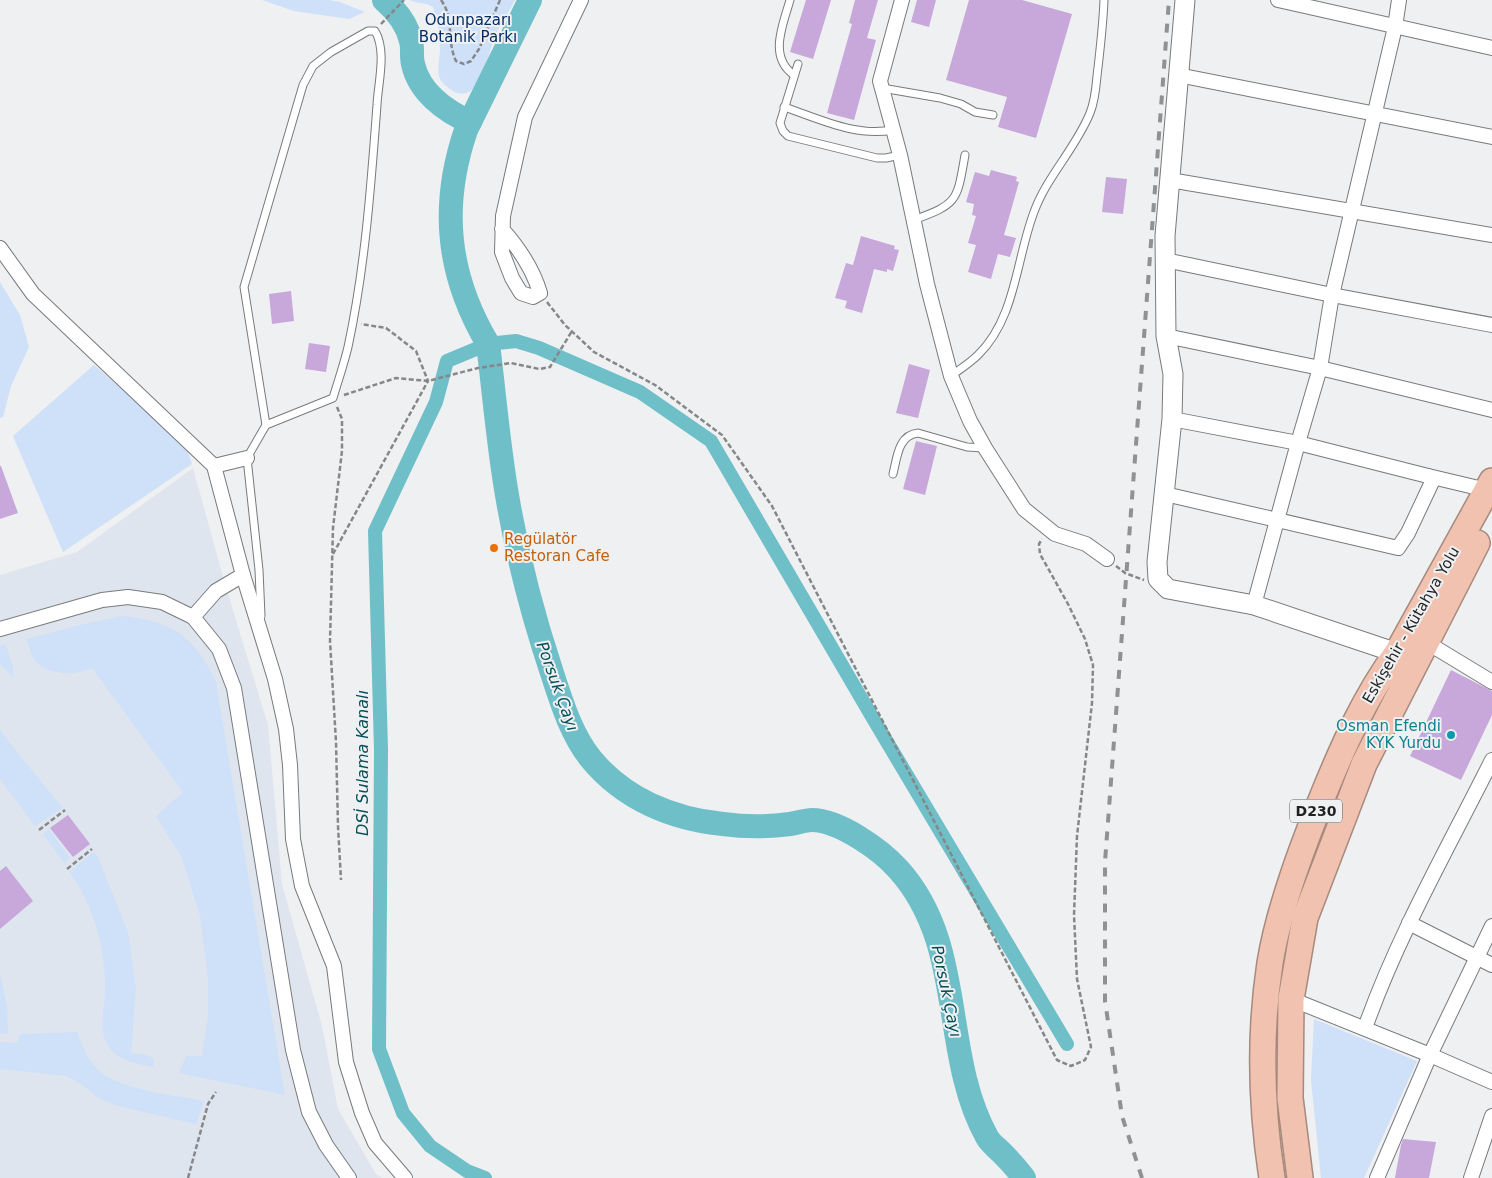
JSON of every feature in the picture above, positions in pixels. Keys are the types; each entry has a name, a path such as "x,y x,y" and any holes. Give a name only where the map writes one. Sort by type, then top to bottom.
{"highway":[{"name":"Eskişehir - Kütahya Yolu","path":"1272,1178 1262,1102 1262,1054 1269,969 1280,917 1311,824 1339,755 1379,678 1397,652 1490,486"},
{"name":"Eskişehir - Kütahya Yolu","path":"1300,1178 1290,1098 1291,998 1305,918 1364,764 1492,515"}],"street":[{"path":"502,228 511,238 536,279 540,293 533,297 521,293 512,278 502,252 502,228 502,216 525,117 581,0"},
{"path":"902,0 880,81 900,155 933,310 951,376 970,421 1024,509 1055,534 1086,544 1106,559"},
{"path":"1185,0 1165,236 1166,336 1173,374 1172,419 1157,562 1158,579 1168,589 1254,605 1397,652"},
{"path":"1278,0 1492,48"},
{"path":"1254,605 1320,368 1332,295 1395,27 1399,0"},
{"path":"1178,75 1492,137"},
{"path":"1170,180 1492,235"},
{"path":"0,248 33,294 214,466 242,575 275,679 286,729 295,848 302,886 334,966 346,1062 362,1113 375,1143 405,1178"},
{"path":"1165,260 1332,295 1492,325"},
{"path":"1166,336 1320,368 1492,410"},
{"path":"1172,419 1298,443 1428,476 1490,486"},
{"path":"214,466 247,458"},
{"path":"1165,494 1398,548 1408,533 1432,482 1428,476"},
{"path":"193,617 216,591 242,575"},
{"path":"0,629 102,600 128,597 162,602 193,617 219,649 234,688 293,1050 309,1112 326,1145 348,1178"},
{"path":"1426,642 1492,682"},
{"path":"1365,1028 1381,984 1409,923 1492,760"},
{"path":"1409,923 1492,965"},
{"path":"1377,1178 1430,1055 1492,926"},
{"path":"1291,998 1492,1082"},
{"path":"1471,1178 1492,1116"}],"lane":[{"path":"790,0 778,47 782,63 794,75"},
{"path":"951,376 977,356 1001,323 1034,210 1057,168 1081,132 1094,104 1104,0"},
{"path":"261,631 259,570 247,458 266,425 334,398 352,323 365,233 374,152 381,57 379,38 375,31 368,31 330,52 313,66 303,85 244,287 266,425"},
{"path":"798,64 784,106 781,127 788,136 877,158 900,155"},
{"path":"882,88 940,98 961,104 975,112 993,115"},
{"path":"784,106 849,129 875,132 893,130"},
{"path":"913,220 938,211 951,202 959,189 966,155"},
{"path":"893,474 902,441 912,433 967,446 985,448"}],"path":[{"path":"384,20 404,0"},
{"path":"441,0 446,6 450,18 453,56 456,61 464,64 471,60 479,49 500,0"},
{"path":"540,293 565,325 594,352 655,385 722,434 772,506 1057,1060 1071,1066 1085,1060 1091,1047 1077,979 1074,915 1077,836 1092,703 1093,665 1085,639 1040,554 1039,544 1049,528"},
{"path":"352,323 386,328 416,351 428,381"},
{"path":"341,880 330,641 333,528 342,451 342,419 334,398 396,378 428,381 478,368 511,363 540,369 550,367 572,331"},
{"path":"332,555 428,381"},
{"path":"1106,559 1125,573 1168,589"},
{"path":"39,830 65,810"},
{"path":"67,869 92,849"},
{"path":"188,1178 208,1104 216,1092"}],"shaded area":[{"path":"193,468 225,584 268,725 282,884 322,1026 338,1109 376,1174 382,1178 0,1178 0,575 77,552"}],"green space":[{"path":"262,0 329,0 340,2 365,12 349,19 294,11"},
{"name":"Odunpazarı Botanik Parkı","path":"409,0 515,0 497,32 482,75 471,90 464,93 455,92 441,81 438,69 440,38 433,7"},
{"path":"0,282 20,315 29,347 11,386 3,417 0,418"},
{"path":"94,365 185,443 192,464 63,552 13,436"},
{"path":"123,616 155,622 169,627 180,634 200,653 216,682 285,1095 179,1073 186,1056 202,1056 208,1015 208,978 200,916 182,858 156,816 183,792 92,668 85,671 61,673 45,668 33,658 26,639"},
{"path":"6,645 13,667 13,677 0,664 0,646"},
{"path":"0,730 63,808 35,826 0,779"},
{"path":"49,829 70,858 64,863 43,834"},
{"path":"94,852 98,857 128,932 136,989 131,1053 149,1055 154,1060 153,1067 123,1059 113,1052 105,1040 102,1018 105,987 100,942 85,898 69,872"},
{"path":"0,974 7,1006 8,1034 0,1033"},
{"path":"1314,1019 1417,1061 1364,1178 1321,1178 1311,1080"},
{"path":"77,1032 90,1061 107,1076 119,1082 148,1091 204,1101 196,1124 117,1106 98,1098 84,1086 67,1076 0,1069 0,1042 17,1043 20,1034"}],"building":[{"path":"806,0 831,0 813,59 790,52"},
{"path":"855,0 878,0 867,38 876,40 854,120 827,113 852,24 849,23"},
{"path":"917,0 936,0 929,27 911,22"},
{"path":"969,0 1022,0 1072,14 1036,138 998,127 1007,97 946,80"},
{"path":"991,170 1017,177 1016,181 1019,182 1004,235 1016,238 1010,257 998,254 991,279 968,272 976,245 968,243 976,216 972,215 974,204 966,202 975,172 989,176"},
{"path":"1106,177 1127,179 1123,214 1102,212"},
{"path":"861,236 895,246 894,249 899,250 893,271 887,269 887,272 874,269 862,313 845,308 847,301 835,298 846,263 853,265"},
{"path":"291,291 294,321 272,324 269,294"},
{"path":"309,343 330,346 326,372 305,369"},
{"path":"909,364 930,370 918,418 896,413"},
{"path":"916,441 937,446 925,495 903,489"},
{"path":"0,466 18,513 0,519"},
{"name":"Osman Efendi KYK Yurdu","path":"1451,670 1492,691 1492,715 1461,780 1410,756"},
{"path":"68,815 90,844 73,857 50,828"},
{"path":"6,866 33,901 0,929 0,871"},
{"path":"1403,1139 1436,1142 1429,1178 1395,1178"}],"waterway":[{"name":"Porsuk Çayı","path":"384,0 397,13 407,29 412,44 412,58 416,74 427,92 451,112 470,122"},
{"name":"Porsuk Çayı","path":"530,0 466,130 453,186 452,240 456,266 464,292 474,318 488,344 506,489 525,582 568,718 584,749 604,773 618,785 650,805 686,817 731,825 765,826 809,820 823,821 847,830 859,837 891,861 920,899 934,931 944,965 963,1070 973,1104 988,1139 1024,1178"},
{"name":"DSİ Sulama Kanalı","path":"485,1178 467,1171 430,1146 403,1113 379,1049 381,750 375,531 436,402 447,361 488,344 516,341 539,348 640,392 711,441 1067,1044"}],"railway":[{"path":"1142,1178 1122,1116 1105,1001 1105,862 1169,0"}],"place":[{"name":"Regülatör Restoran Cafe","path":"494,548"},
{"name":"Osman Efendi KYK Yurdu","path":"1451,735"}]}
